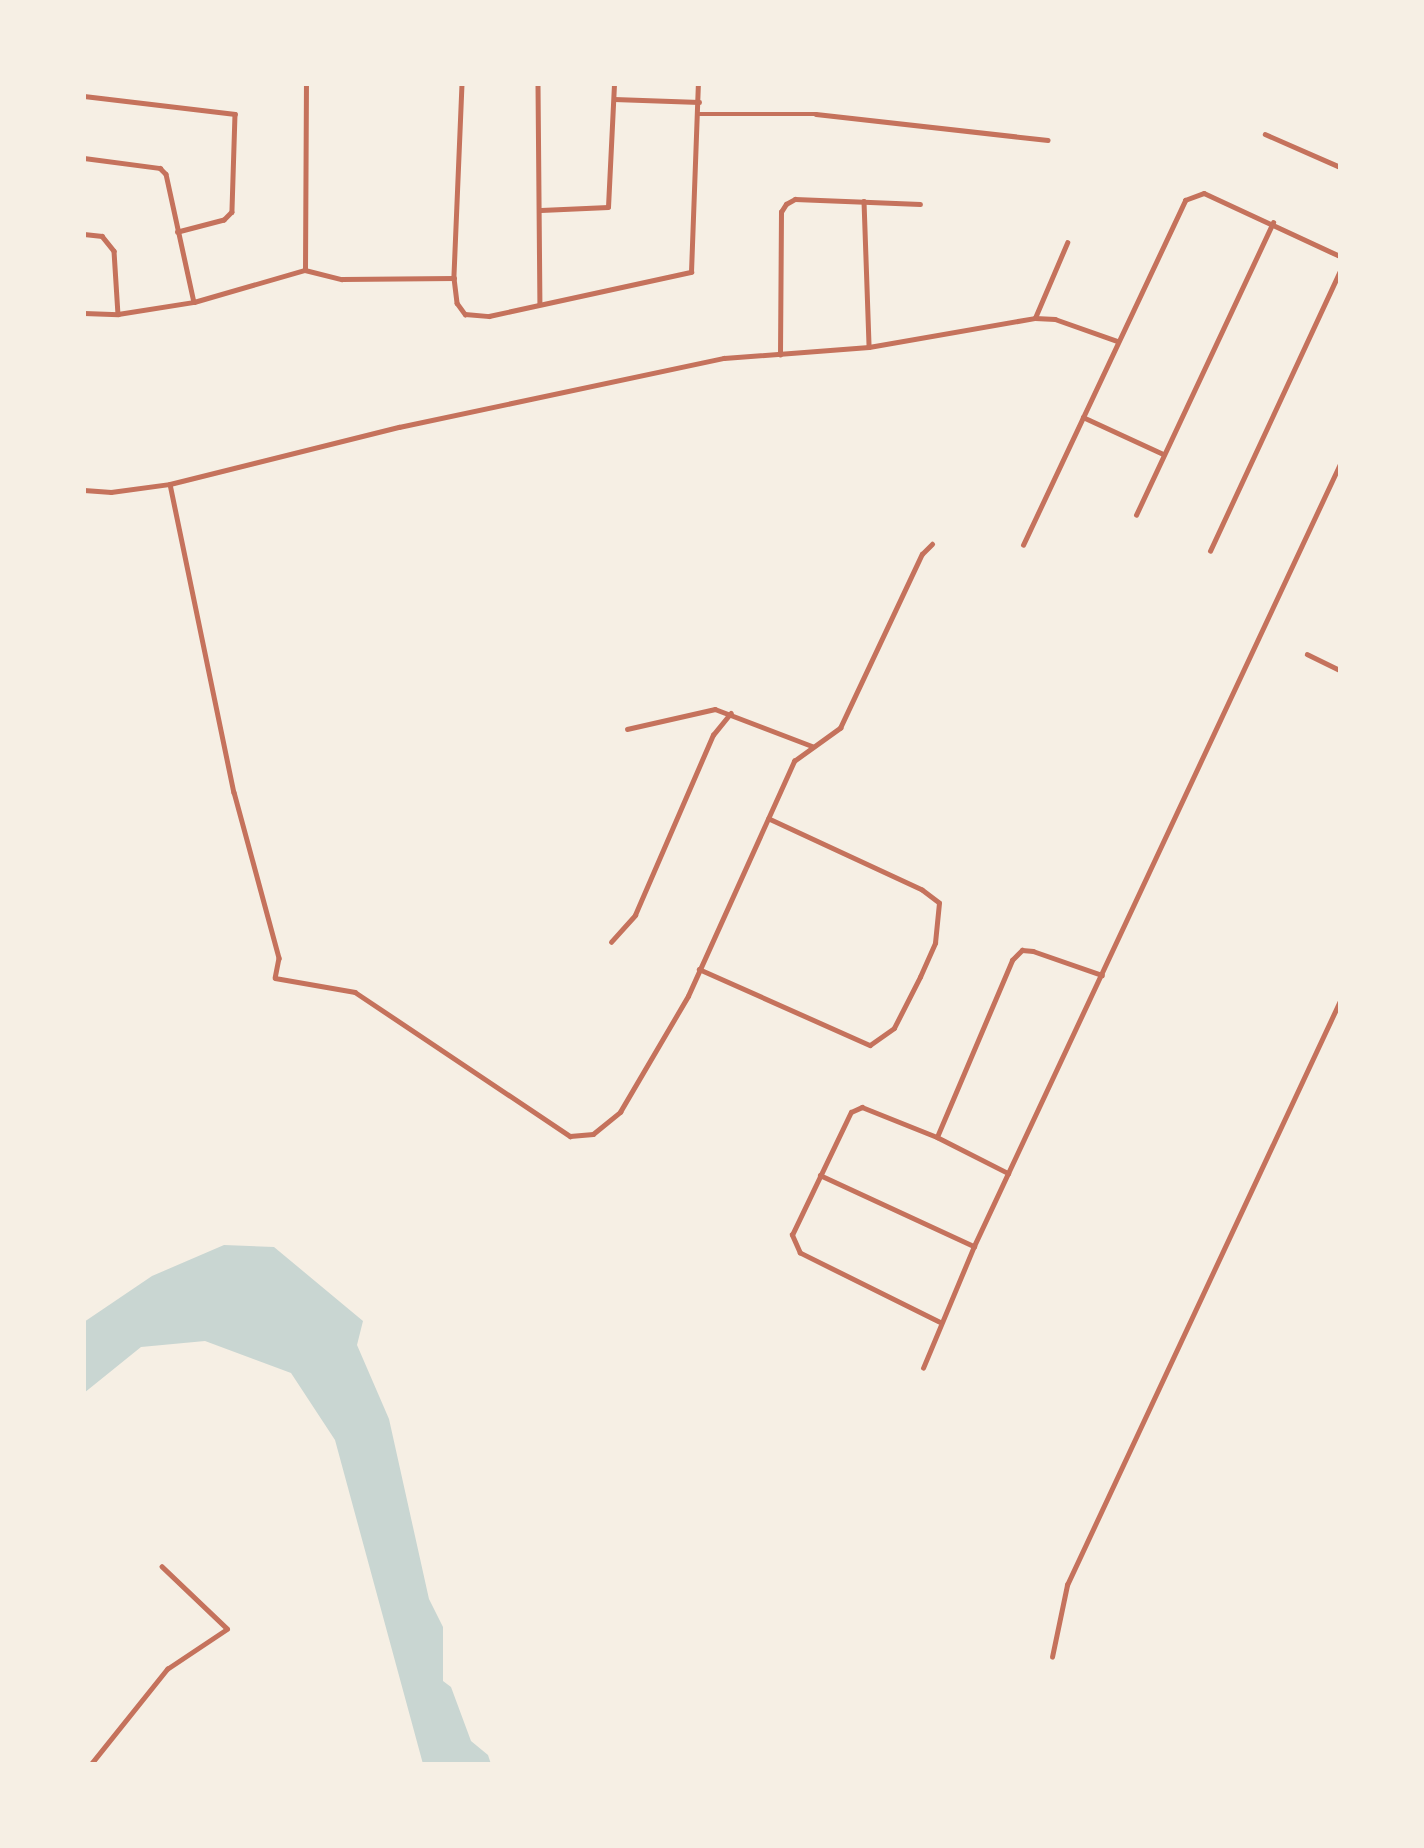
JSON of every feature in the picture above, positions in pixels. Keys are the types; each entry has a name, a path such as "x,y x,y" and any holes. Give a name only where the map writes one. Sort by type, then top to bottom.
{"street":[{"path":"305,270 306,84"},
{"path":"462,84 454,278 457,303 465,314 489,316 691,272 699,114 698,84"},
{"path":"538,84 540,304"},
{"path":"541,209 608,206 614,84"},
{"path":"84,96 234,114 232,212 224,220 178,232"},
{"path":"614,99 699,102"},
{"path":"699,114 816,114 1048,140"},
{"path":"1265,134 1340,167"},
{"path":"84,158 160,168 166,174 194,302"},
{"path":"1023,545 1185,200 1203,193 1340,256"},
{"path":"780,355 781,212 795,199 920,204"},
{"path":"864,201 869,347"},
{"path":"1136,514 1273,223"},
{"path":"84,233 102,236 114,251 118,314"},
{"path":"1035,318 1067,243"},
{"path":"84,313 118,314 194,302 305,270 342,278 454,278"},
{"path":"1209,551 1340,271"},
{"path":"84,490 111,492 170,484 399,426 724,359 869,347 1035,318 1055,319 1117,341"},
{"path":"1083,417 1163,454"},
{"path":"923,1368 939,1322 974,1246 1340,464"},
{"path":"170,484 236,801 279,958 275,978 355,992 570,1136 593,1134 620,1112 699,969 794,761 812,746 829,740 840,728 922,554 932,544"},
{"path":"1307,654 1340,670"},
{"path":"627,729 709,708 731,713 812,746"},
{"path":"611,942 635,915 713,735 731,713"},
{"path":"699,969 870,1045 894,1028 920,977 935,943 939,903 922,890 769,818"},
{"path":"936,1137 1012,960 1022,950 1033,951 1102,975"},
{"path":"1052,1657 1068,1585 1340,1001"},
{"path":"939,1322 800,1253 792,1235 851,1112 862,1107 936,1137 1008,1173"},
{"path":"820,1175 974,1246"},
{"path":"91,1764 167,1669 227,1629 162,1567"}],"shaded area":[{"path":"224,1245 274,1247 363,1321 357,1345 389,1419 429,1599 443,1627 443,1681 451,1687 471,1741 488,1755 491,1764 423,1764 335,1440 291,1373 205,1341 141,1347 84,1393 84,1322 152,1276"}]}
